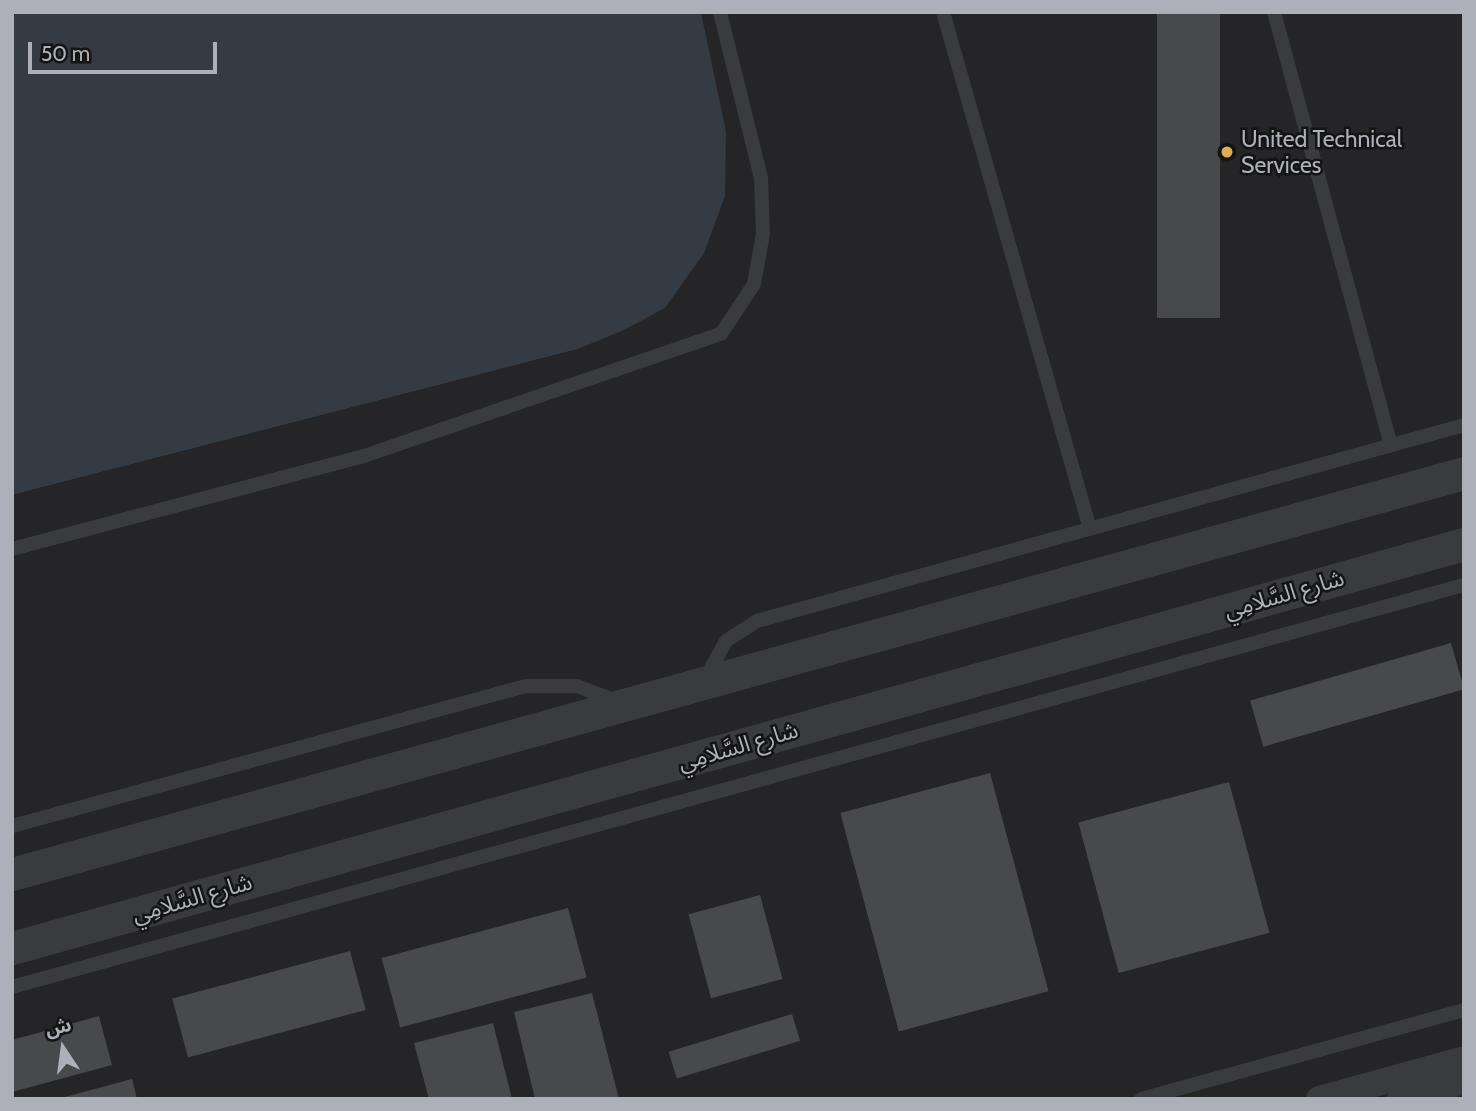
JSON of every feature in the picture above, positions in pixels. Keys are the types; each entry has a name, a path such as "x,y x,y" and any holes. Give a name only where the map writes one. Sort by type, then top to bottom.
{"street":[{"path":"12,874 1464,473"},
{"name":"شارع السَّلامِي","path":"12,948 1464,544"},
{"path":"1319,1099 1464,1059"},
{"path":"1400,1099 1464,1081"}],"lane":[{"path":"12,549 364,456 721,334 754,284 763,234 761,178 720,12"},
{"path":"943,12 1090,529"},
{"path":"1274,12 1391,446"},
{"path":"703,684 726,641 757,621 1464,425"},
{"path":"12,987 1464,585"},
{"path":"12,826 526,685 577,686 627,705"},
{"path":"1141,1099 1464,1010"}],"shaded area":[{"path":"12,12 701,12 726,131 725,196 704,253 665,308 622,331 578,349 12,495"},
{"path":"701,12 1464,12 1464,1099 12,1099 12,495 578,349 622,331 726,131"}],"building":[{"path":"1157,12 1220,12 1220,318 1157,318"},
{"path":"1451,643 1464,689 1263,747 1250,701"},
{"path":"990,773 1048,991 899,1031 840,813"},
{"path":"1229,782 1269,933 1119,973 1078,822"},
{"path":"760,895 783,979 711,998 689,914"},
{"path":"568,908 587,978 400,1027 382,958"},
{"path":"350,951 366,1010 188,1058 172,999"},
{"path":"592,993 619,1099 535,1099 514,1012"},
{"path":"792,1014 800,1041 677,1078 669,1052"},
{"path":"99,1016 112,1065 12,1092 12,1040"},
{"path":"493,1023 512,1099 429,1099 414,1043"},
{"path":"132,1079 137,1099 61,1099 61,1098"}],"place":[{"name":"United Technical Services","path":"1227,152"}]}
